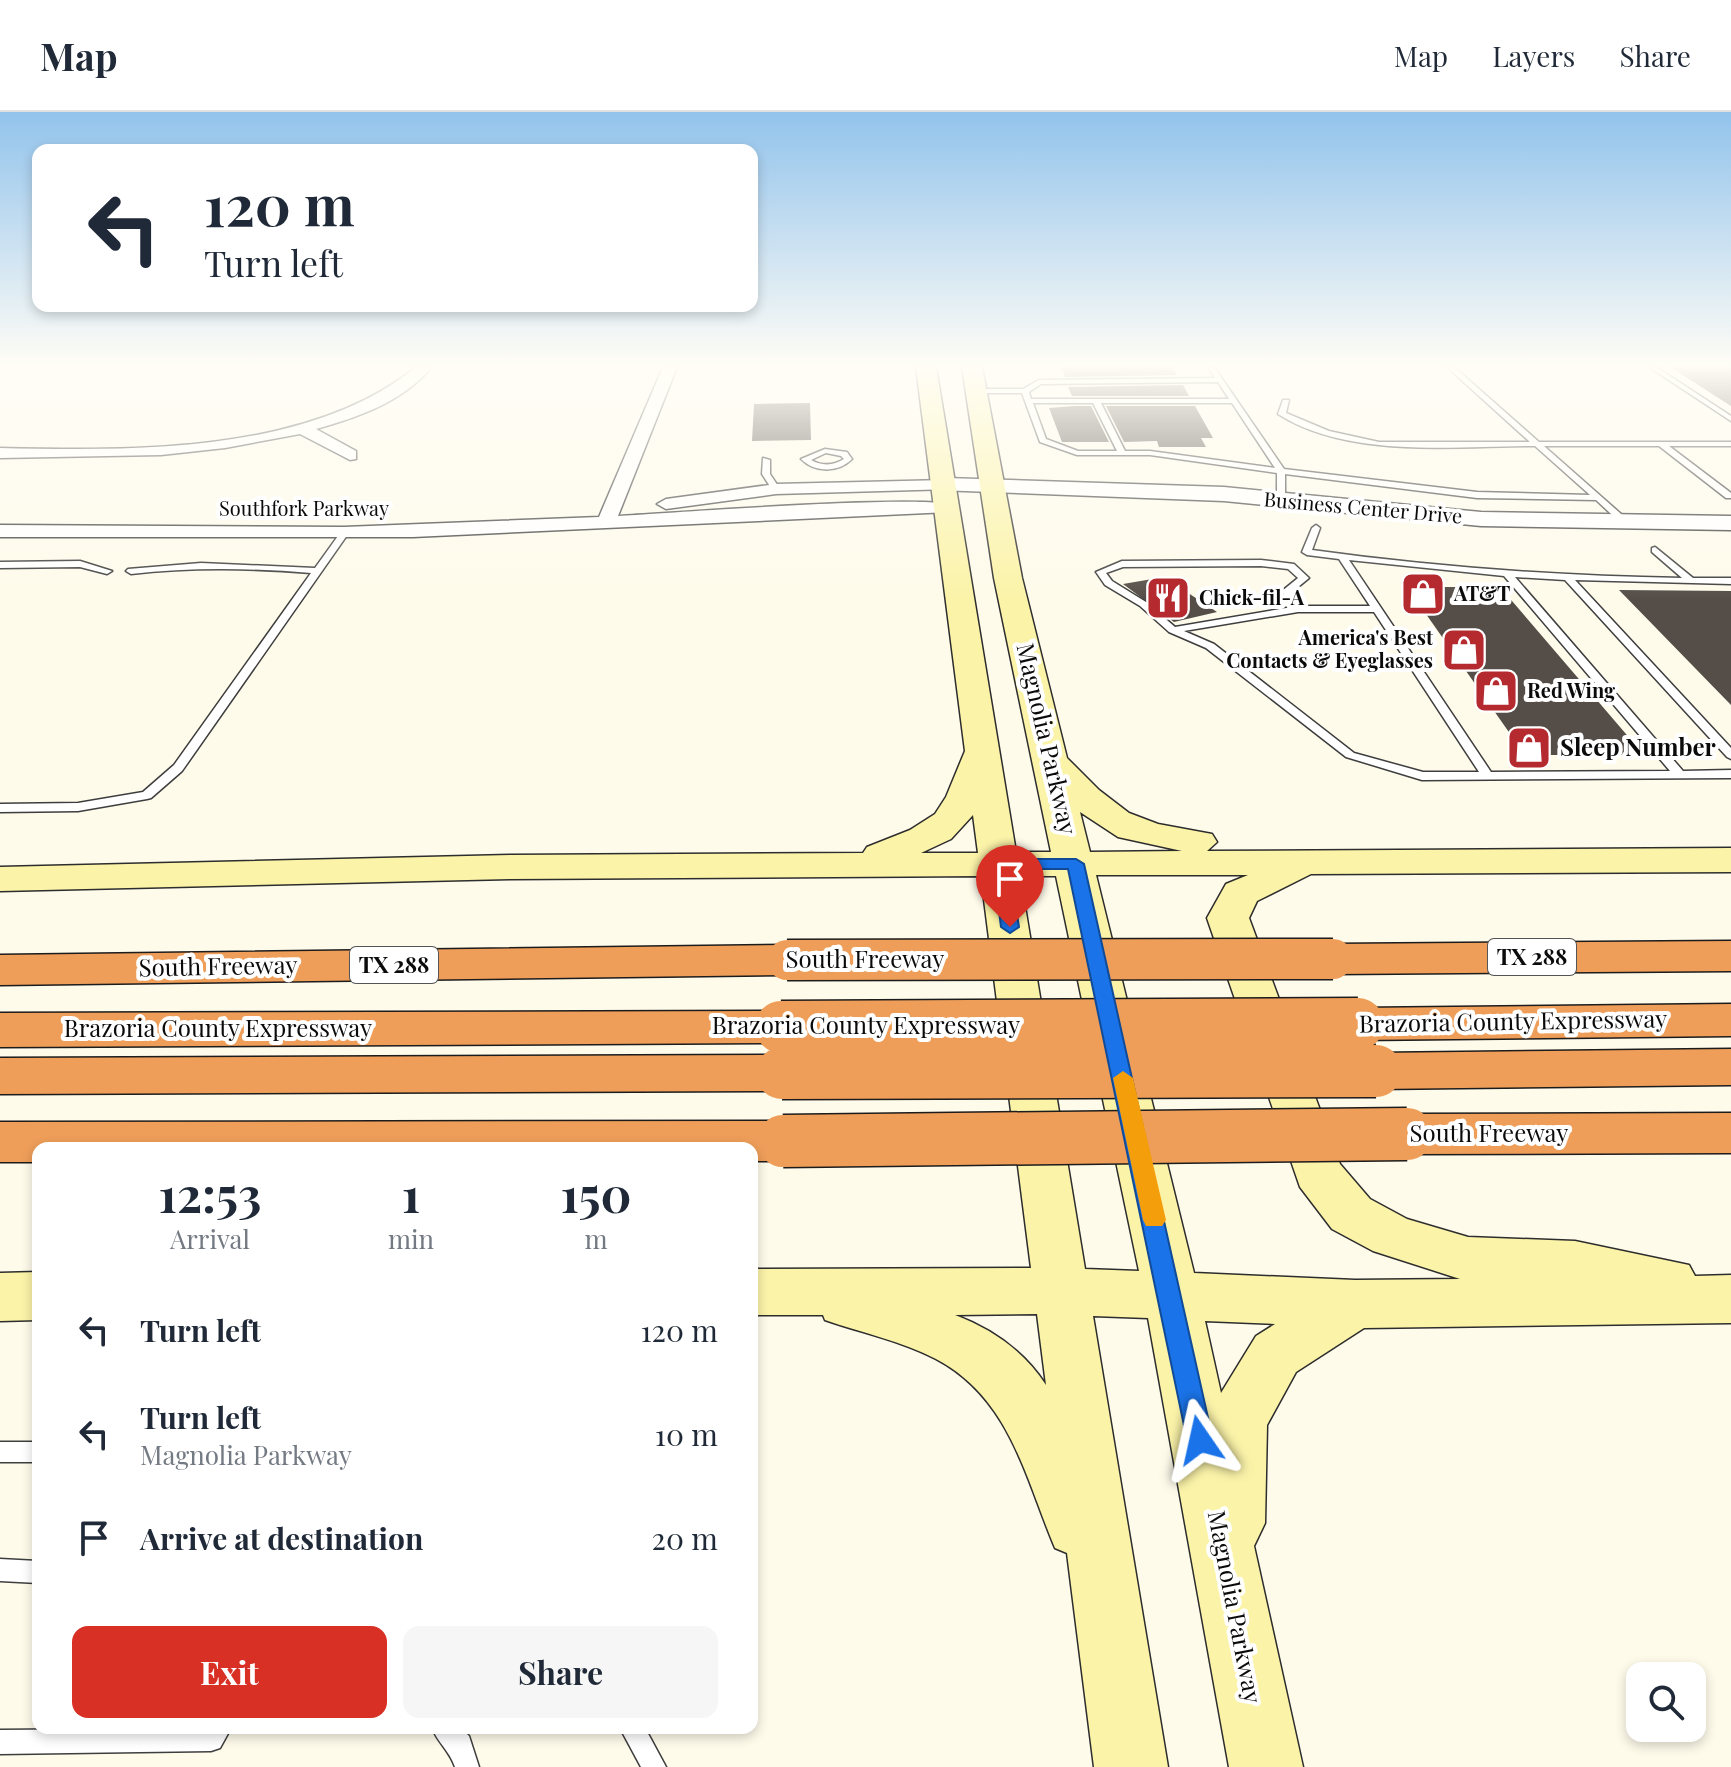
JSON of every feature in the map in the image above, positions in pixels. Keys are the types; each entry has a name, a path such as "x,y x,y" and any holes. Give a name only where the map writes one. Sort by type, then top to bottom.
{"highway":[{"name":"South Freeway","path":"0,970 787,960 1731,956"},
{"name":"Brazoria County Expressway","path":"0,1076 781,1050 1358,1024 1731,1020"},
{"name":"Brazoria County Expressway","path":"0,1030 781,1050 1376,1071 1731,1067"},
{"name":"South Freeway","path":"0,1142 783,1141 1731,1133"}],"main road":[{"path":"939,444 968,664 1001,864 1060,1291 1131,1767"},
{"name":"Magnolia Parkway","path":"985,444 992,496 1171,1293 1266,1767"},
{"path":"853,865 939,833 963,806 982,749"},
{"path":"1052,762 1087,802 1122,826 1150,836 1312,861"},
{"path":"0,879 511,867 1731,860"},
{"path":"1312,861 1240,893 1228,918 1318,1173 1351,1214 1392,1236 1468,1259 1575,1264 1731,1292"},
{"path":"810,1291 957,1341 1000,1369 1028,1406 1043,1436 1105,1595"},
{"path":"758,1292 1171,1293 1355,1304 1731,1299"},
{"path":"0,1297 32,1296"},
{"path":"1231,1592 1237,1421 1276,1354 1355,1304"}],"street":[{"path":"0,453 143,452 208,444"},
{"path":"330,444 350,455"},
{"path":"607,520 638,444"},
{"name":"Southfork Parkway","path":"607,520 675,501 776,489 948,496"},
{"name":"Business Center Drive","path":"948,496 1168,490 1420,515 1626,523 1731,523"},
{"name":"Southfork Parkway","path":"0,531 346,531 551,526 607,520 706,518 948,496"},
{"name":"Business Center Drive","path":"992,496 1344,531"},
{"path":"1626,523 1655,550"},
{"path":"1624,549 1686,549"}],"lane":[{"path":"1054,444 1077,453 1150,453 1477,495 1597,498"},
{"path":"1118,444 1122,453"},
{"path":"1263,444 1281,470 1281,500"},
{"path":"1538,444 1626,523"},
{"path":"1660,444 1729,496"},
{"path":"766,460 766,474 776,489"},
{"path":"1316,528 1307,552 1509,576 1731,581"},
{"path":"0,808 78,807 147,795 178,768 346,531"},
{"path":"1655,550 1691,581"},
{"path":"1342,557 1488,776"},
{"path":"1298,609 1287,591 1304,578 1291,566 1261,563 1122,564 1101,572 1108,583 1143,604 1173,630 1210,646 1350,755 1422,776 1731,774"},
{"path":"0,565 80,564 107,571"},
{"path":"131,571 184,564 245,564 318,571"},
{"path":"1509,576 1679,774"},
{"path":"1568,578 1731,755"},
{"path":"1173,630 1298,609 1375,609"},
{"path":"0,1452 32,1452"},
{"path":"0,1570 32,1572"},
{"path":"0,1742 211,1739 215,1734"},
{"path":"450,1734 460,1745 467,1767"},
{"path":"635,1734 654,1767"}],"building":[{"path":"1158,444 1204,444 1206,447 1159,447"},
{"name":"Chick-fil-A","path":"1164,577 1217,612 1174,622 1123,584"},
{"path":"1407,587 1500,587 1644,755 1525,755"},
{"path":"1619,590 1731,591 1731,705"}],"slow traffic":[{"path":"1123,1078 1154,1220"}],"place":[{"name":"AT&T","path":"1423,594"},
{"name":"Chick-fil-A","path":"1168,598"},
{"name":"America's Best Contacts & Eyeglasses","path":"1464,650"},
{"name":"Red Wing","path":"1496,691"},
{"name":"Sleep Number","path":"1529,748"}],"route":[{"path":"1010,927 1001,864 1076,864 1171,1293 1200,1440"}]}
